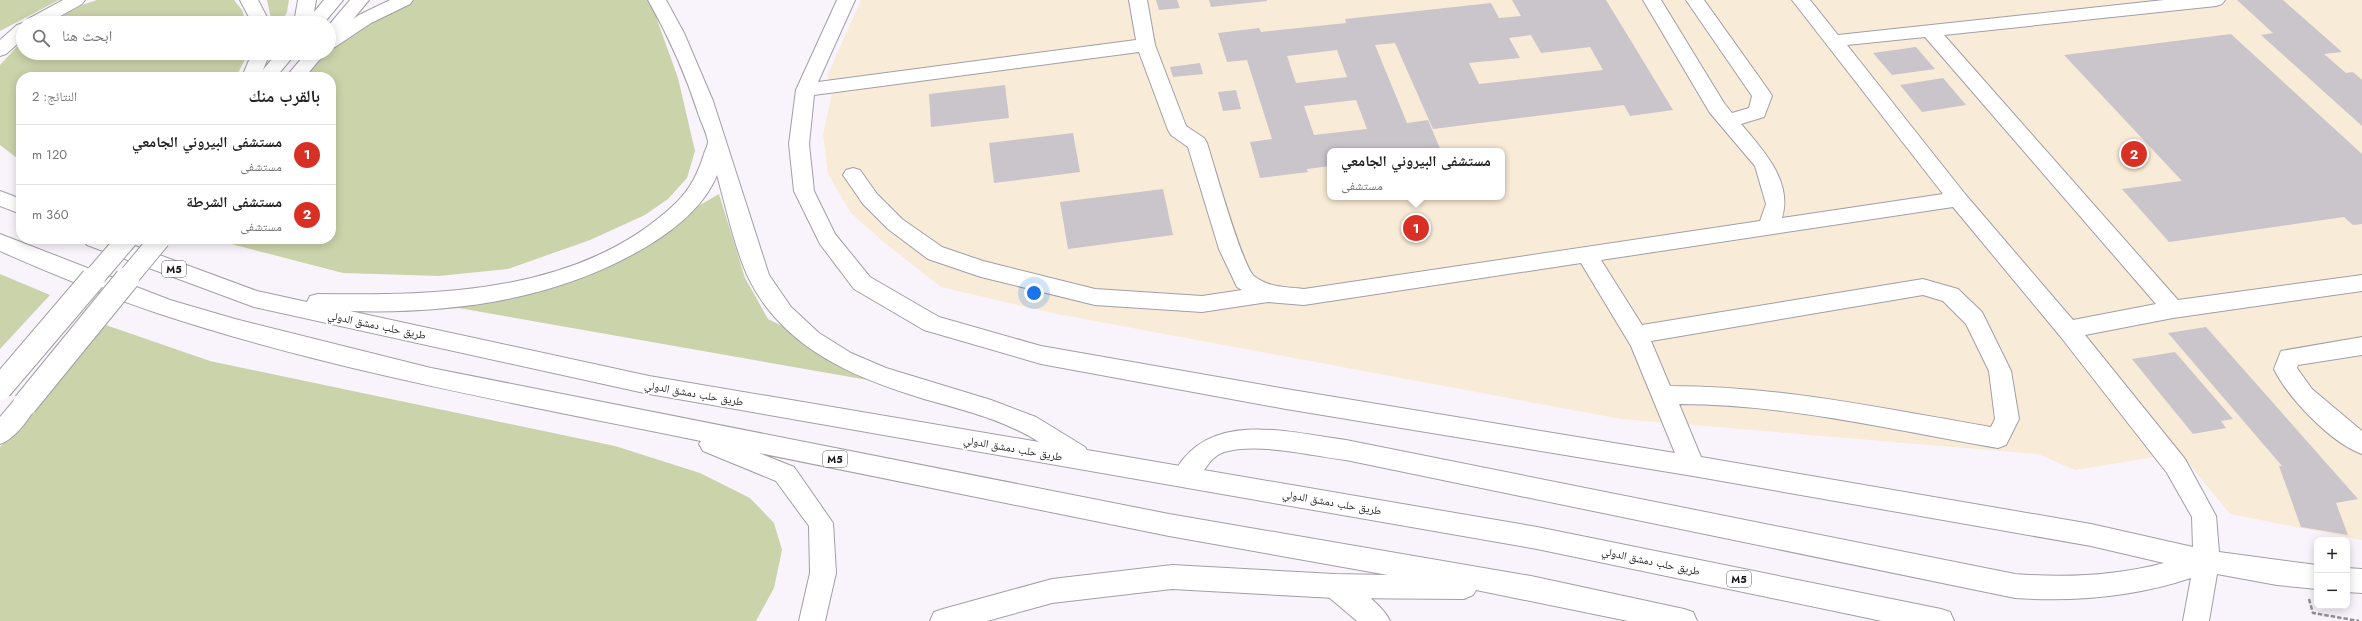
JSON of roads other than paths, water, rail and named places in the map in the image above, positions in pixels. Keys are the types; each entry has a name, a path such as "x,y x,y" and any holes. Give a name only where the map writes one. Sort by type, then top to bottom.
{"main road":[{"path":"47,16 76,0"},
{"path":"249,0 257,16"},
{"path":"305,16 308,0"},
{"path":"320,16 334,0"},
{"path":"336,29 360,0"},
{"path":"336,38 365,19 404,0"},
{"path":"657,0 688,59 704,100 759,278 774,304 802,333 839,358 861,368 1029,425 1089,461"},
{"path":"846,0 805,90 799,144 804,191 827,238 862,283 932,324 1041,355 1286,399 1693,466 2091,535 2207,561 2277,573 2314,577"},
{"path":"1138,0 1146,45 1178,130 1197,142 1230,249 1245,280 1268,294"},
{"path":"1652,0 1717,108 1764,164 1776,204 1769,227"},
{"path":"1694,0 1734,54 1762,96 1757,112 1728,121"},
{"path":"1801,0 1958,199 2068,330 2176,466 2204,516 2207,561 2196,621"},
{"path":"1833,41 2216,0"},
{"path":"1930,31 2173,310"},
{"path":"0,50 16,35"},
{"path":"805,90 1146,45"},
{"path":"253,72 258,60"},
{"path":"270,72 281,60"},
{"path":"299,72 310,60"},
{"path":"254,299 344,303 475,297 514,291 582,272 637,244 678,212 705,181 717,145"},
{"path":"853,175 870,199 901,229 935,253 981,269 1095,297 1202,304 1268,294 1304,297 1958,199"},
{"path":"0,198 16,205"},
{"name":"M5","path":"0,242 39,259 164,306 235,328 431,377 661,425 1169,525 1531,588 1684,621"},
{"name":"طريق حلب دمشق الدولي","path":"107,244 254,299 649,385 1537,538 1941,621"},
{"path":"0,388 123,244"},
{"path":"0,434 156,244"},
{"path":"1586,254 1636,335 1693,466"},
{"path":"2068,330 2173,310 2362,282"},
{"path":"1636,335 1924,287 1950,295 1974,318 2000,371 2007,420 1998,438 1812,406 1718,395 1662,395"},
{"path":"2362,346 2289,358 2285,369 2304,396 2335,424 2362,444"},
{"path":"661,425 785,474 821,523 823,573 812,621"},
{"path":"1184,477 1208,448 1221,443 1249,439 1346,450 2015,586 2068,590 2111,586 2145,580 2207,561"},
{"path":"944,621 1052,591 1172,577 1334,586 1531,588"},
{"path":"2350,580 2362,581"},
{"path":"1334,586 1377,621"}],"place":[{"name":"مستشفى الشرطة","path":"2134,154"},
{"name":"مستشفى البيروني الجامعي","path":"1416,228"}]}
